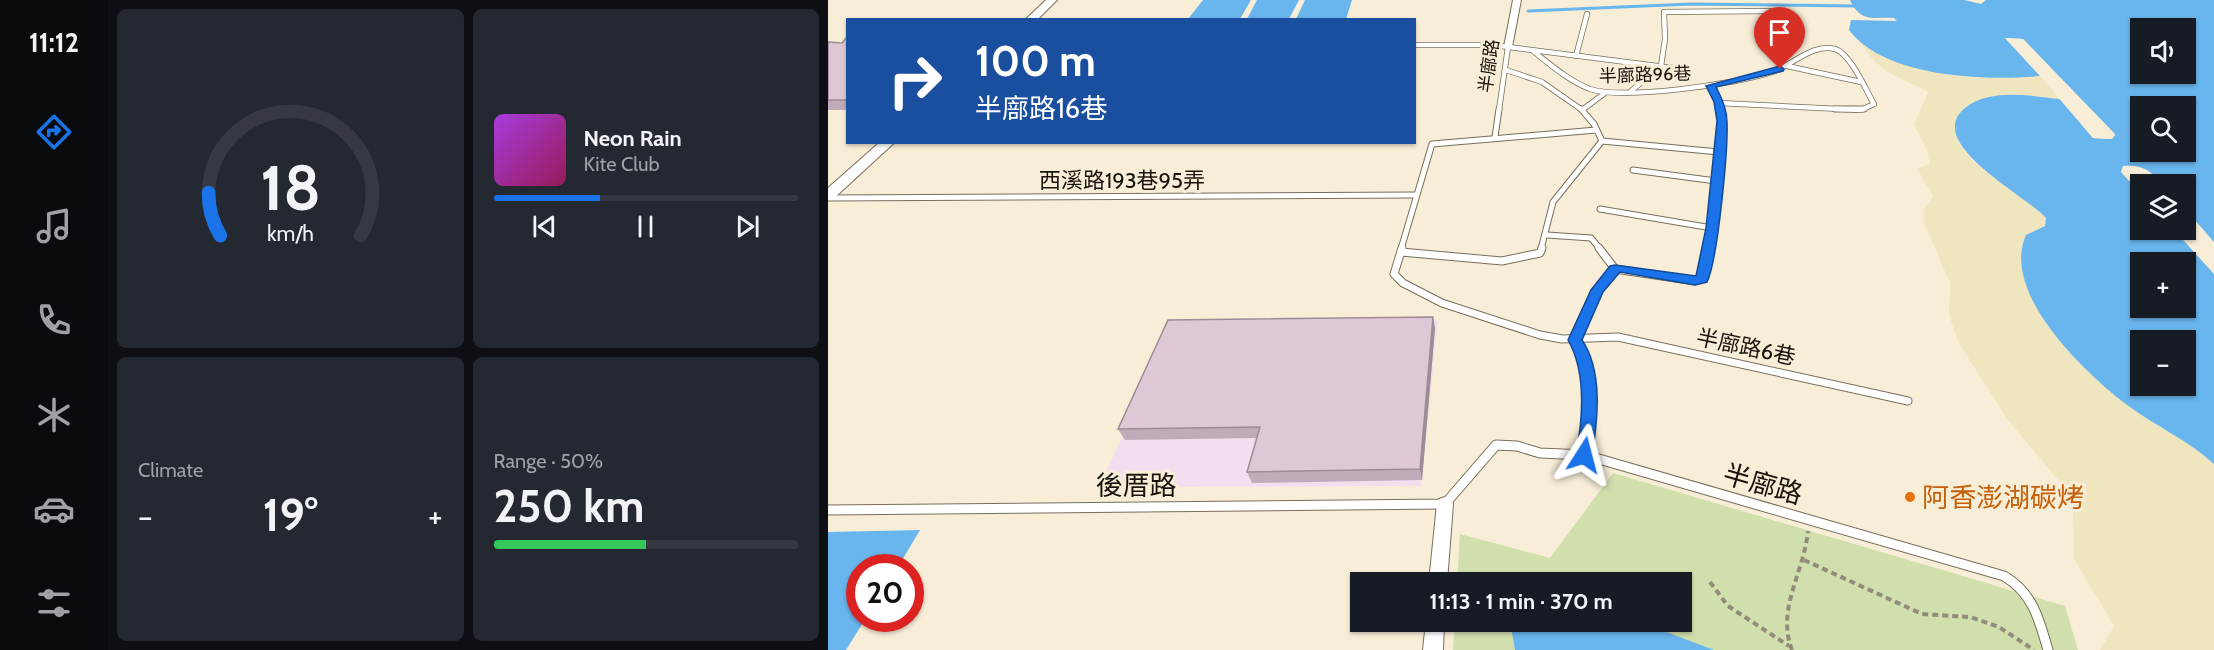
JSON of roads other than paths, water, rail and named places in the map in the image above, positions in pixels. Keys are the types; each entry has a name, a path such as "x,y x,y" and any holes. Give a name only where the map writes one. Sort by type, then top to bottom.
{"street":[{"path":"1032,18 1052,0"},
{"name":"半廍路","path":"1508,47 1517,0"},
{"path":"828,197 887,144"},
{"path":"1439,572 1445,504"},
{"path":"1433,650 1434,632"}],"lane":[{"path":"1632,91 1661,66 1665,39 1664,12 1770,11"},
{"path":"1576,56 1587,14"},
{"path":"1416,45 1508,47"},
{"name":"半廍路96巷","path":"1508,47 1681,69"},
{"name":"半廍路","path":"1495,137 1508,47"},
{"name":"半廍路96巷","path":"1533,51 1581,85 1605,93 1710,86 1787,66 1804,58 1814,49 1835,49 1846,56 1861,82"},
{"path":"1719,103 1861,110 1874,104 1861,82 1787,66"},
{"path":"1506,70 1526,73 1582,110 1602,141"},
{"path":"1547,235 1591,238 1615,269 1699,281 1702,279 1712,228 1722,121 1719,103 1710,86"},
{"path":"1582,110 1605,93"},
{"path":"1584,455 1590,417 1584,354 1575,340 1544,335 1467,313 1412,290 1401,284 1394,274 1432,144 1596,130"},
{"path":"1602,141 1719,152"},
{"path":"1401,252 1502,261 1540,253 1547,235 1553,202 1602,141"},
{"path":"1633,170 1716,181"},
{"name":"西溪路193巷95弄","path":"828,197 1416,195"},
{"path":"1600,209 1712,228"},
{"path":"1575,340 1597,290 1615,269"},
{"name":"半廍路6巷","path":"1575,340 1618,337 1908,401"},
{"name":"半廍路","path":"1445,504 1496,445 1517,446 1540,453 1584,455 2004,576 2018,583 2032,597 2048,650"},
{"name":"後厝路","path":"828,510 1445,504"}],"water":[{"path":"1203,0 1251,0 1241,18 1189,18"},
{"path":"1257,0 1299,0 1290,18 1248,18"},
{"path":"1305,0 1352,0 1346,18 1296,18"},
{"path":"1850,0 1964,0 1981,4 1986,0 2214,0 2214,242 2196,221 2196,174 2152,174 2136,166 2123,166 2121,172 2130,182 2130,240 2183,240 2194,252 2130,252 2130,318 2196,318 2196,254 2214,274 2214,464 2127,405 2090,373 2051,330 2035,306 2025,282 2021,258 2026,235 2045,226 2046,218 1967,153 1957,137 1955,122 1965,108 1975,102 1998,96 2024,95 2060,99 2093,138 2112,139 2115,134 2023,39 2005,38 2040,76 1992,78 1938,73 1886,58 1865,46 1849,30 1851,20 1897,21 1894,18 1863,16"},
{"path":"920,530 906,554 846,554 846,632 857,632 846,650 828,650 828,532"},
{"path":"1512,632 1666,632 1714,650 1515,650"}],"waterway":[{"path":"1528,11 1691,4 1855,6"}],"place":[{"name":"阿香澎湖碳烤","path":"1910,497"}]}
